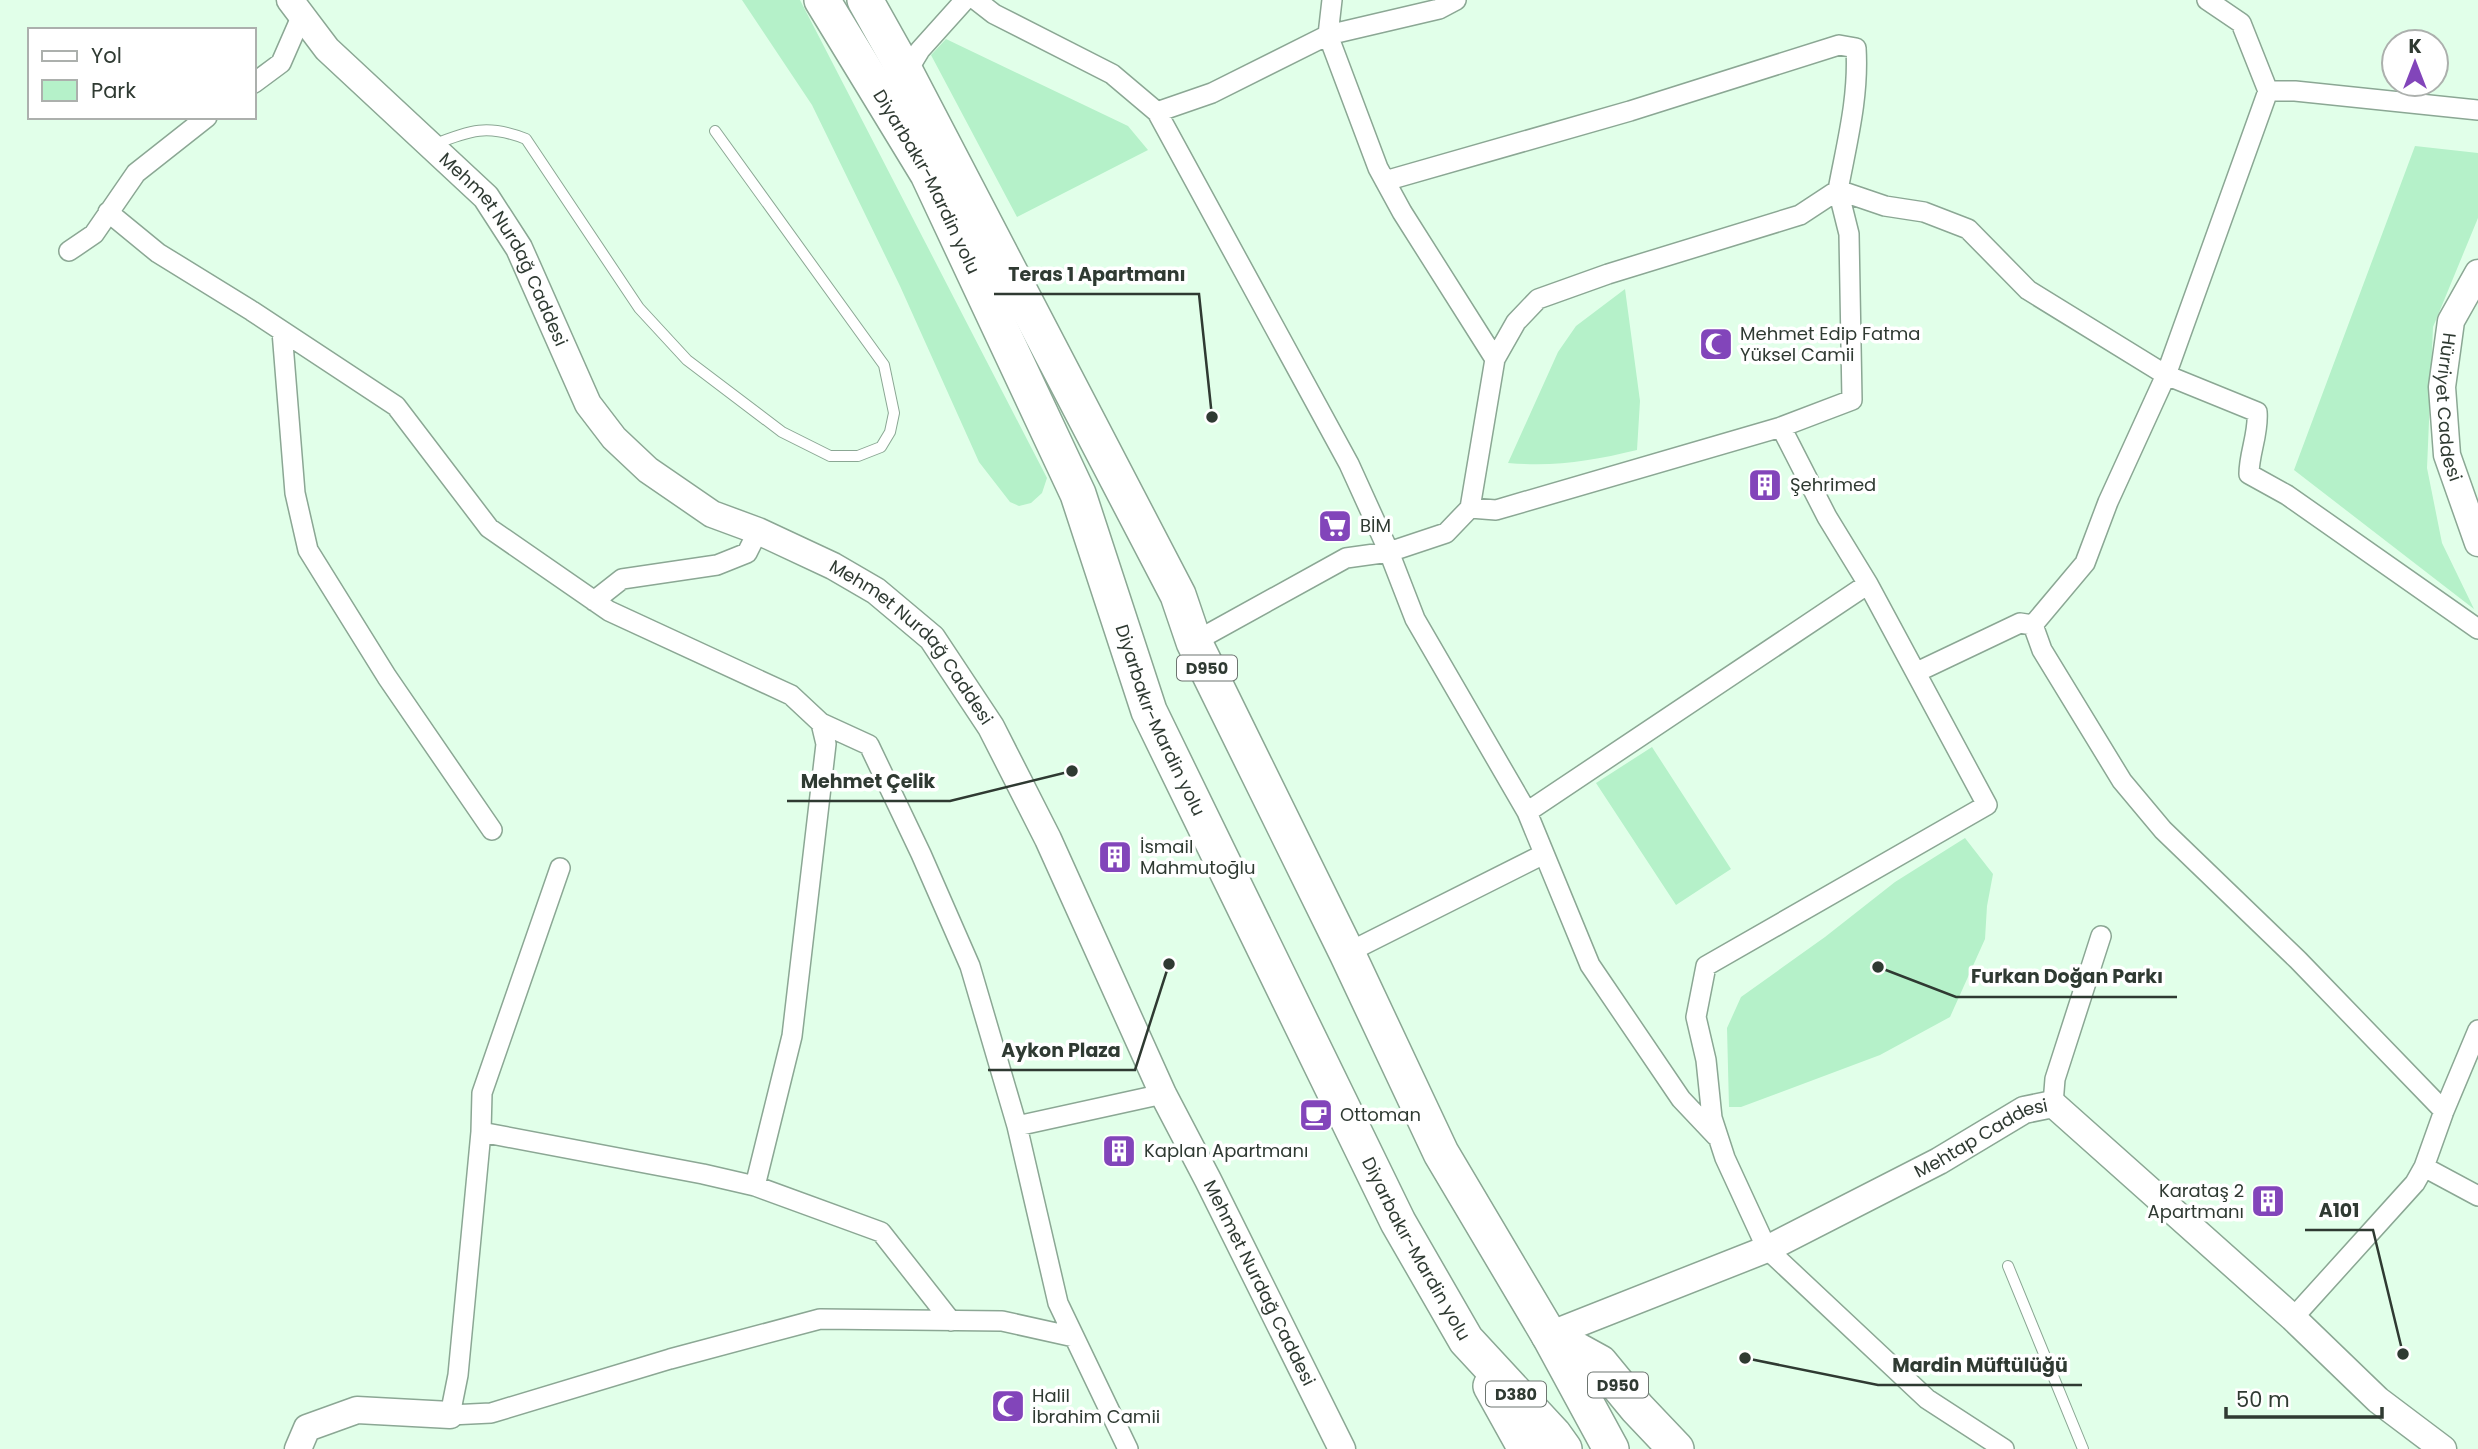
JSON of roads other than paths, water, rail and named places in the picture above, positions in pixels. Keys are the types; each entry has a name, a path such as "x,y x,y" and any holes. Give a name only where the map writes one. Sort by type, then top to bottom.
{"highway":[{"name":"Diyarbakır-Mardin yolu","path":"822,0 928,174 1078,494 1149,711 1398,1222 1466,1340 1564,1449"},
{"name":"Diyarbakır-Mardin yolu","path":"865,0 906,73 1178,595 1194,642 1348,953 1441,1153 1549,1335 1611,1449"},
{"name":"D950","path":"1549,1335 1600,1363 1676,1449"},
{"path":"1466,1340 1526,1449"}],"street":[{"path":"906,73 920,50 965,0"},
{"path":"976,0 994,14 1112,74 1157,112 1349,464 1389,552 1415,619 1527,812 1590,965 1681,1099 1719,1140"},
{"path":"1332,0 1328,35 1385,181 1495,359"},
{"path":"1157,112 1212,93 1328,35 1439,9 1456,0"},
{"path":"2033,625 2085,563 2108,502 2166,375 2268,91 2241,23 2207,0"},
{"path":"256,82 281,63 296,7"},
{"name":"Mehmet Nurdağ Caddesi","path":"296,7 327,49 486,197 519,248 588,404 614,438 648,470 712,514 758,531 833,566 876,591 932,638 990,727 1048,839 1163,1094 1342,1449"},
{"path":"1385,181 1630,111 1839,45 1856,48 1858,77 1852,123 1838,190 1849,234 1852,400 1781,427 1496,510 1470,508"},
{"path":"2268,91 2295,91 2478,110"},
{"path":"69,251 94,234 136,173 204,119"},
{"path":"1838,190 1885,206 1924,212 1968,229 2028,290 2166,375 2257,412 2258,422 2249,458 2249,474 2287,495 2478,629"},
{"path":"1194,642 1346,558 1389,552 1446,533 1470,508 1495,359 1516,322 1538,299 1608,274 1800,215 1838,190"},
{"path":"108,212 158,253 396,406 489,528 609,611 791,695 821,723 869,745 970,966 1017,1126 1058,1303 1128,1449"},
{"name":"Hürriyet Caddesi","path":"2478,273 2451,321 2442,387 2447,455 2478,543"},
{"path":"282,331 295,493 308,550 387,677 492,830"},
{"path":"1781,427 1827,517 1868,584 1987,805 1706,966 1696,1017 1706,1060 1712,1118 1725,1158 1767,1249 1927,1399 2004,1449"},
{"path":"594,601 622,579 717,565 747,553 758,531"},
{"path":"1527,812 1868,584"},
{"path":"1917,673 2020,623 2033,625"},
{"path":"2033,625 2042,650 2122,781 2162,830 2298,960 2444,1111"},
{"path":"755,1186 792,1036 826,744 821,723"},
{"path":"1348,953 1544,854"},
{"path":"450,1415 458,1375 481,1132 482,1093 560,868"},
{"path":"2053,1104 2055,1079 2101,936"},
{"path":"2293,1318 2415,1183 2424,1167 2478,1030"},
{"path":"1017,1126 1163,1094"},
{"name":"Mehtap Caddesi","path":"1549,1335 1767,1249 1939,1161 2024,1110 2053,1104 2293,1318 2378,1400 2443,1449"},
{"path":"481,1132 755,1186 881,1232 951,1321"},
{"path":"2424,1167 2478,1196"},
{"path":"298,1449 307,1428 357,1410 450,1415 491,1413 670,1359 820,1319 1002,1321 1074,1336"}],"lane":[{"path":"433,145 484,130 504,130 526,139 639,308 687,360 782,432 830,456 858,456 881,447 890,432 894,413 884,365 715,131"},
{"path":"2008,1266 2083,1449"}],"place":[{"name":"Mehmet Edip Fatma Yüksel Camii","path":"1716,344"},
{"name":"Teras 1 Apartmanı","path":"1212,417"},
{"name":"Şehrimed","path":"1765,485"},
{"name":"BİM","path":"1335,526"},
{"name":"Mehmet Çelik","path":"1072,771"},
{"name":"İsmail Mahmutoğlu","path":"1115,857"},
{"name":"Aykon Plaza","path":"1169,964"},
{"name":"Furkan Doğan Parkı","path":"1878,967"},
{"name":"Ottoman","path":"1316,1115"},
{"name":"Kaplan Apartmanı","path":"1119,1151"},
{"name":"Karataş 2 Apartmanı","path":"2268,1201"},
{"name":"A101","path":"2403,1354"},
{"name":"Mardin Müftülüğü","path":"1745,1358"},
{"name":"Halil İbrahim Camii","path":"1008,1406"}]}
